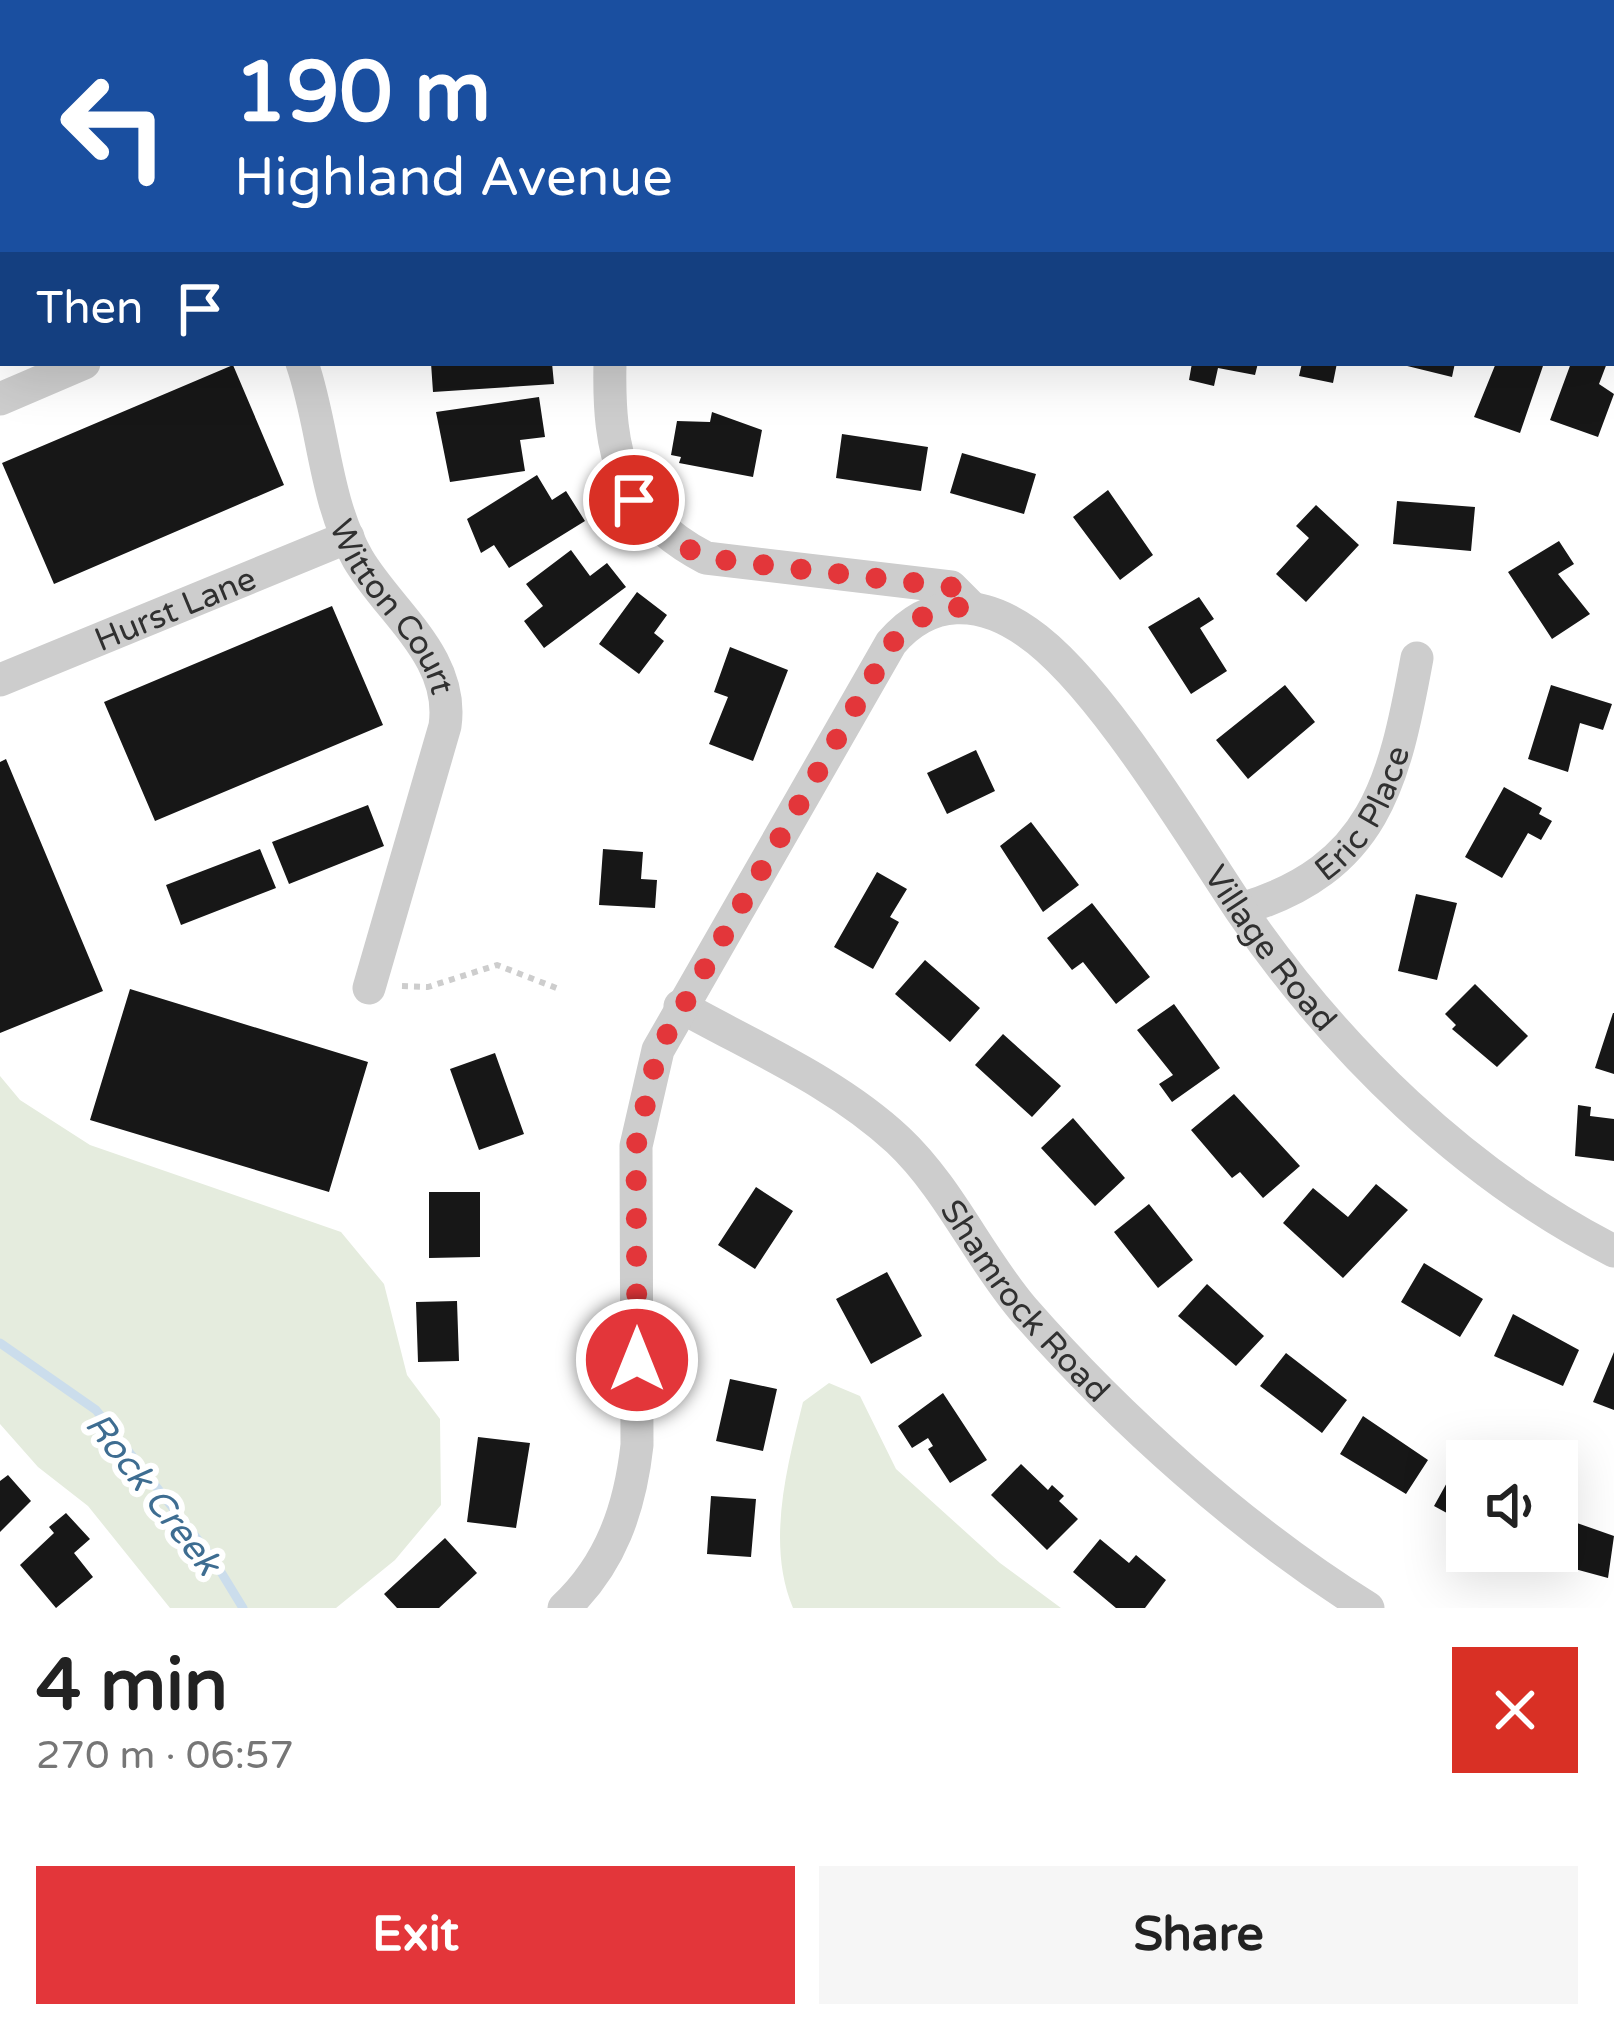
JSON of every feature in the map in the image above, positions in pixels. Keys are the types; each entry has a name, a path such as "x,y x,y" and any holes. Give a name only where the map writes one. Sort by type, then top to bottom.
{"street":[{"path":"0,399 77,366"},
{"name":"Witton Court","path":"303,366 347,537 433,660 448,709 386,987"},
{"name":"Village Road","path":"610,366 614,439 624,478 634,500 679,544 706,558 951,587 970,605 1026,631 1055,654 1329,1025 1390,1089 1552,1216 1614,1251"},
{"name":"Hurst Lane","path":"0,680 347,537"},
{"path":"563,1608 604,1559 632,1489 638,1445 636,1146 658,1050 892,643 926,614 970,605"},
{"name":"Eric Place","path":"1240,910 1311,881 1363,834 1403,734 1418,658"},
{"name":"Shamrock Road","path":"680,1006 838,1093 901,1142 934,1179 993,1270 1078,1368 1240,1516 1368,1608"}],"path":[{"path":"386,987 428,987 497,965 559,989"}],"shaded area":[{"path":"0,1076 20,1100 90,1145 341,1232 384,1284 407,1375 440,1419 441,1505 395,1560 336,1608 170,1608 88,1506 38,1467 0,1424"},
{"path":"829,1383 860,1396 896,1469 1000,1563 1061,1608 793,1608 781,1558 786,1479 803,1402"}],"building":[{"path":"233,366 284,485 54,584 2,463"},
{"path":"431,366 552,366 554,384 433,392"},
{"path":"1191,366 1257,366 1255,375 1218,368 1214,386 1189,380"},
{"path":"1301,366 1336,366 1333,383 1299,376"},
{"path":"1407,366 1454,366 1452,377"},
{"path":"1495,366 1543,366 1520,433 1474,417"},
{"path":"1570,366 1606,366 1599,384 1614,394 1598,437 1550,420"},
{"path":"539,397 545,437 520,440 525,471 450,482 436,412"},
{"path":"712,412 762,430 753,477 679,463 681,457 671,455 677,421 710,422"},
{"path":"842,434 928,447 921,491 836,478"},
{"path":"962,453 1036,474 1024,514 950,493"},
{"path":"537,475 552,500 566,491 585,521 509,568 494,545 481,553 467,519"},
{"path":"1108,490 1153,555 1120,580 1073,517"},
{"path":"1397,501 1475,507 1471,551 1393,544"},
{"path":"1316,505 1359,545 1306,602 1276,574 1309,538 1296,526"},
{"path":"1559,541 1574,564 1558,574 1590,614 1552,639 1508,572"},
{"path":"571,550 590,576 607,563 626,587 544,648 524,621 543,606 526,584"},
{"path":"637,592 667,615 654,633 664,641 639,674 599,644"},
{"path":"1199,597 1214,619 1200,628 1227,671 1191,694 1148,627"},
{"path":"332,606 383,725 155,821 104,702"},
{"path":"730,647 788,670 753,761 709,744 728,697 714,692"},
{"path":"1285,685 1315,722 1248,779 1216,740"},
{"path":"1551,685 1612,704 1603,730 1580,723 1568,772 1528,759"},
{"path":"976,750 995,791 947,814 927,773"},
{"path":"6,759 103,991 0,1033 0,762"},
{"path":"1504,787 1542,808 1539,814 1552,821 1541,840 1528,833 1502,878 1465,857"},
{"path":"368,805 384,846 289,884 272,842"},
{"path":"1031,822 1079,885 1043,912 1000,846"},
{"path":"260,849 276,888 181,925 166,885"},
{"path":"603,849 643,852 641,879 657,880 655,908 599,905"},
{"path":"877,872 907,889 890,917 899,922 873,969 834,947"},
{"path":"1416,894 1457,903 1437,980 1398,971"},
{"path":"1092,903 1150,977 1116,1004 1083,962 1072,970 1047,938"},
{"path":"925,960 980,1008 950,1042 895,994"},
{"path":"1475,984 1528,1036 1497,1067 1452,1029 1456,1025 1445,1014"},
{"path":"130,989 368,1062 329,1192 90,1120"},
{"path":"1174,1004 1220,1068 1172,1102 1159,1084 1173,1075 1137,1030"},
{"path":"1614,1013 1614,1074 1595,1068"},
{"path":"1003,1034 1061,1086 1032,1117 975,1065"},
{"path":"495,1053 524,1134 479,1150 450,1069"},
{"path":"1234,1094 1300,1166 1263,1198 1240,1172 1232,1178 1191,1130"},
{"path":"1578,1105 1591,1107 1590,1116 1614,1119 1614,1161 1575,1156"},
{"path":"1073,1118 1125,1178 1095,1206 1041,1148"},
{"path":"1376,1184 1408,1210 1343,1278 1283,1223 1313,1188 1348,1217"},
{"path":"756,1187 793,1211 755,1269 718,1245"},
{"path":"429,1192 480,1192 480,1257 429,1258"},
{"path":"1149,1204 1193,1260 1158,1288 1114,1232"},
{"path":"1424,1263 1483,1299 1460,1337 1401,1302"},
{"path":"887,1272 922,1336 871,1364 836,1299"},
{"path":"1207,1284 1264,1336 1236,1366 1178,1316"},
{"path":"457,1301 459,1361 418,1362 416,1302"},
{"path":"1513,1314 1579,1350 1563,1386 1494,1356"},
{"path":"1614,1352 1614,1410 1593,1402"},
{"path":"1286,1353 1347,1400 1322,1433 1260,1386"},
{"path":"730,1379 777,1389 763,1451 716,1441"},
{"path":"943,1393 987,1460 950,1483 928,1449 933,1446 928,1438 912,1448 898,1426"},
{"path":"1363,1416 1428,1460 1406,1494 1340,1454"},
{"path":"478,1437 530,1443 516,1528 467,1522"},
{"path":"1021,1464 1048,1490 1052,1485 1064,1496 1059,1501 1078,1519 1047,1550 991,1495"},
{"path":"8,1475 31,1501 0,1532 0,1481"},
{"path":"1446,1484 1446,1513 1434,1506"},
{"path":"711,1496 756,1499 751,1557 707,1554"},
{"path":"66,1513 90,1539 74,1553 93,1577 56,1608 20,1565 54,1533 49,1527"},
{"path":"1578,1523 1614,1536 1608,1578 1578,1570"},
{"path":"445,1538 477,1573 439,1608 397,1608 384,1594"},
{"path":"1100,1539 1129,1563 1136,1555 1166,1580 1145,1608 1116,1608 1073,1572"}],"waterway":[{"name":"Rock Creek","path":"0,1343 96,1410 213,1559 243,1608"}],"route":[{"path":"634,500 655,525 706,558 901,578 951,587 970,605 926,614 904,627 892,643 658,1050 636,1146 637,1360"}]}
